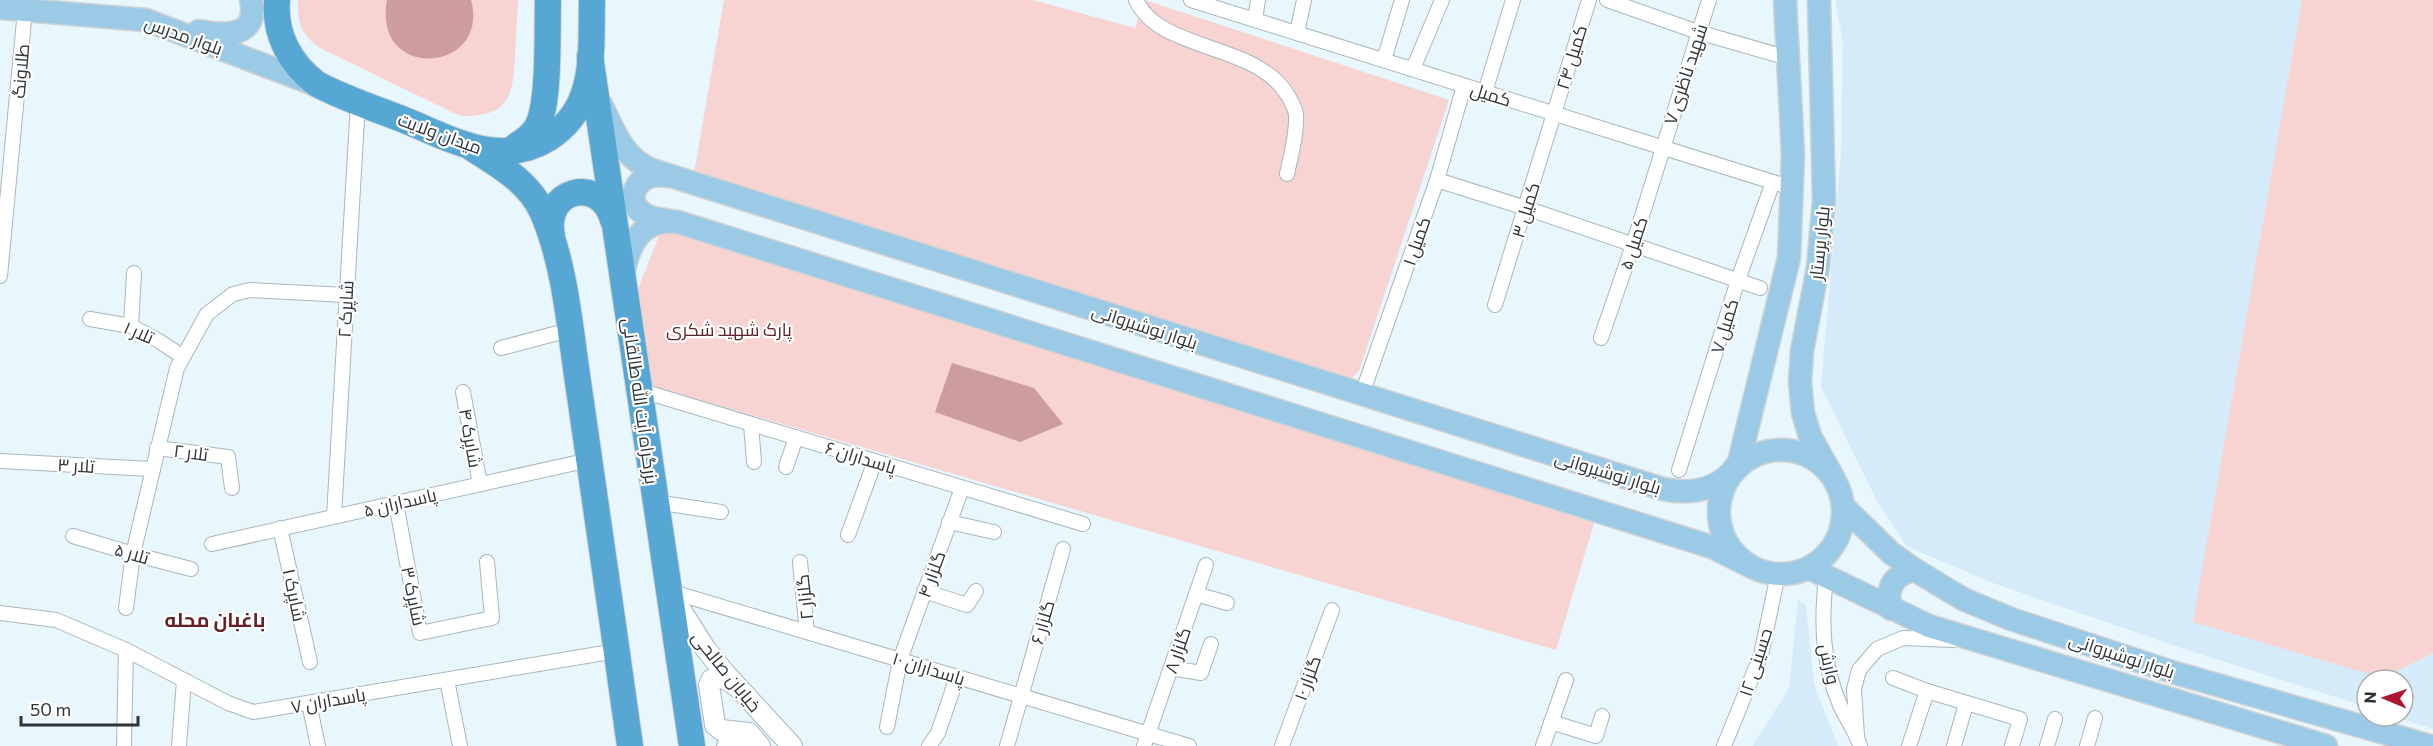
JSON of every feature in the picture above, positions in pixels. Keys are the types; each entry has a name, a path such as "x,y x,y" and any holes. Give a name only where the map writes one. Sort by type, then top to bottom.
{"highway":[{"name":"میدان ولایت","path":"277,0 278,24 288,54 308,78 326,89 472,148 499,152 513,152 534,146 552,136 567,122 584,95 590,56 592,0"},
{"path":"499,152 527,139 539,122 544,102 548,0"},
{"name":"بزرگراه آیت الله طالقانی","path":"590,56 692,746"},
{"path":"472,148 515,177 531,194 542,211 558,261"},
{"path":"615,226 608,207 598,197 578,192 564,197 555,207 550,221 589,460 630,746"}],"main road":[{"path":"146,20 219,35 234,34 250,19 251,0"},
{"name":"بلوار پرستار","path":"1733,472 1739,462 1789,258 1782,185 1788,58 1785,0"},
{"name":"بلوار پرستار","path":"1819,0 1825,176 1819,260 1802,351 1800,382 1803,413 1810,436 1833,477"},
{"name":"بلوار مدرس","path":"0,8 146,20 326,89"},
{"name":"بلوار نوشیروانی","path":"595,89 619,141 629,156 642,166 674,177 1663,489 1685,492 1704,490 1733,472"},
{"path":"674,177 653,174 646,176 636,186 634,199 636,205 646,215 678,222 1712,547 1757,570 1778,574 1818,572 1838,538 1843,506 1833,477 1810,456 1790,450 1769,450 1749,458 1733,472 1722,490 1719,522 1726,542 1748,565"},
{"path":"622,277 626,256 640,234 660,221 678,222"},
{"name":"بلوار نوشیروانی","path":"1843,506 1891,553 1915,570 1963,599 2011,619 2172,672 2430,746"},
{"path":"1891,609 1888,599 1895,578 1905,572 1915,570"},
{"name":"بلوار نوشیروانی","path":"1818,572 1929,626 2325,746"},
{"name":"خیابان صالحی","path":"669,591 705,648 738,688 792,746"},
{"path":"738,688 721,677 711,680 715,725 721,730 749,733 760,746"},
{"path":"727,746 748,746"}],"street":[{"path":"1136,0 1141,12 1170,32 1240,58 1272,76 1294,105 1296,115 1293,148 1287,174"},
{"name":"کمیل","path":"1191,0 1782,185"},
{"path":"1255,20 1258,0"},
{"path":"1297,33 1304,0"},
{"path":"1384,60 1402,0"},
{"path":"1413,69 1442,0"},
{"path":"1485,92 1514,0"},
{"name":"کمیل ۲۴","path":"1554,114 1589,0"},
{"path":"1607,0 1698,32 1788,58"},
{"name":"شهید ناظری ۷","path":"1662,147 1709,0"},
{"name":"طلاونگ","path":"0,276 25,10"},
{"name":"کمیل ۱","path":"1362,394 1437,180 1464,86"},
{"name":"شاپرک ۲","path":"334,516 358,102"},
{"name":"کمیل ۳","path":"1495,305 1554,114"},
{"name":"کمیل ۵","path":"1601,338 1633,245 1662,147"},
{"path":"1437,180 1760,288"},
{"name":"کمیل ۷","path":"1679,470 1738,280 1782,185"},
{"path":"131,326 134,273"},
{"path":"126,608 133,554 177,368 207,314 233,294 250,290 346,295"},
{"name":"تلار ۱","path":"90,319 131,326 183,357"},
{"path":"501,348 569,330"},
{"name":"پاسداران ۶","path":"639,390 1083,524"},
{"name":"شاپرک ۴","path":"463,392 480,484"},
{"path":"752,424 754,462"},
{"path":"786,467 796,437"},
{"name":"تلار ۲","path":"157,448 228,457 232,488"},
{"name":"پاسداران ۵","path":"212,544 589,460"},
{"name":"تلار ۳","path":"0,461 152,469"},
{"path":"848,535 875,461"},
{"name":"گلزار ۴","path":"887,726 900,660 962,488"},
{"name":"شاپرک ۳","path":"396,502 420,633 492,618 487,562"},
{"path":"656,502 721,512"},
{"path":"949,522 994,532"},
{"name":"شاپرک ۱","path":"280,528 309,662"},
{"name":"تلار ۵","path":"73,536 191,569"},
{"name":"گلزار ۶","path":"1009,740 1063,549"},
{"name":"گلزار ۲","path":"800,562 807,632"},
{"name":"گلزار ۸","path":"1146,740 1206,565"},
{"name":"وارش","path":"1818,572 1823,606 1823,640 1829,674 1840,706 1859,741"},
{"name":"حسینی ۱۲","path":"1724,746 1761,655 1778,574"},
{"name":"پاسداران ١٠","path":"669,591 1020,696 1146,740 1189,746"},
{"path":"924,591 967,605 976,591"},
{"path":"1196,594 1227,603"},
{"name":"گلزار ۱۰","path":"1282,746 1332,610"},
{"name":"پاسداران ۷","path":"0,613 56,620 126,650 228,703 253,712 616,651"},
{"path":"1859,741 1854,688 1859,670 1877,649 1903,638 1975,641"},
{"path":"1171,668 1201,673 1211,644"},
{"path":"124,746 126,650"},
{"path":"929,746 938,733 957,677"},
{"path":"1893,678 1966,704 2020,719 2012,746"},
{"path":"179,746 184,680"},
{"path":"447,680 460,746"},
{"path":"1543,746 1566,680"},
{"path":"1909,746 1927,691"},
{"path":"309,703 318,746"},
{"path":"1954,746 1966,704"},
{"path":"1551,722 1596,736 1602,716"},
{"path":"2087,746 2095,718"},
{"path":"2047,746 2055,719"},
{"path":"1009,740 1019,746"}],"shaded area":[{"path":"387,0 471,0 473,24 464,42 449,54 431,58 412,56 397,45 387,27"},
{"path":"1835,0 2433,0 2433,729 2415,723 2415,668 2355,668 2355,703 2187,650 1993,583 1906,546 1876,499 1821,387 1841,152 1843,42"},
{"path":"952,363 1034,388 1063,424 1020,442 935,412"},
{"path":"1798,600 1806,605 1814,684 1838,746 1753,746 1789,688"}],"green space":[{"path":"298,0 518,0 514,71 509,94 498,109 489,113 460,116 318,47 307,37 301,27"},
{"path":"724,0 1033,0 1135,28 1145,0 1449,100 1359,371 1350,380 694,173"},
{"path":"2302,0 2433,0 2433,653 2403,668 2355,670 2193,622"},
{"name":"پارک شهید شکری","path":"662,228 1594,523 1556,650 649,385 638,289"}],"district":[{"name":"باغبان محله","path":"215,619"}]}
